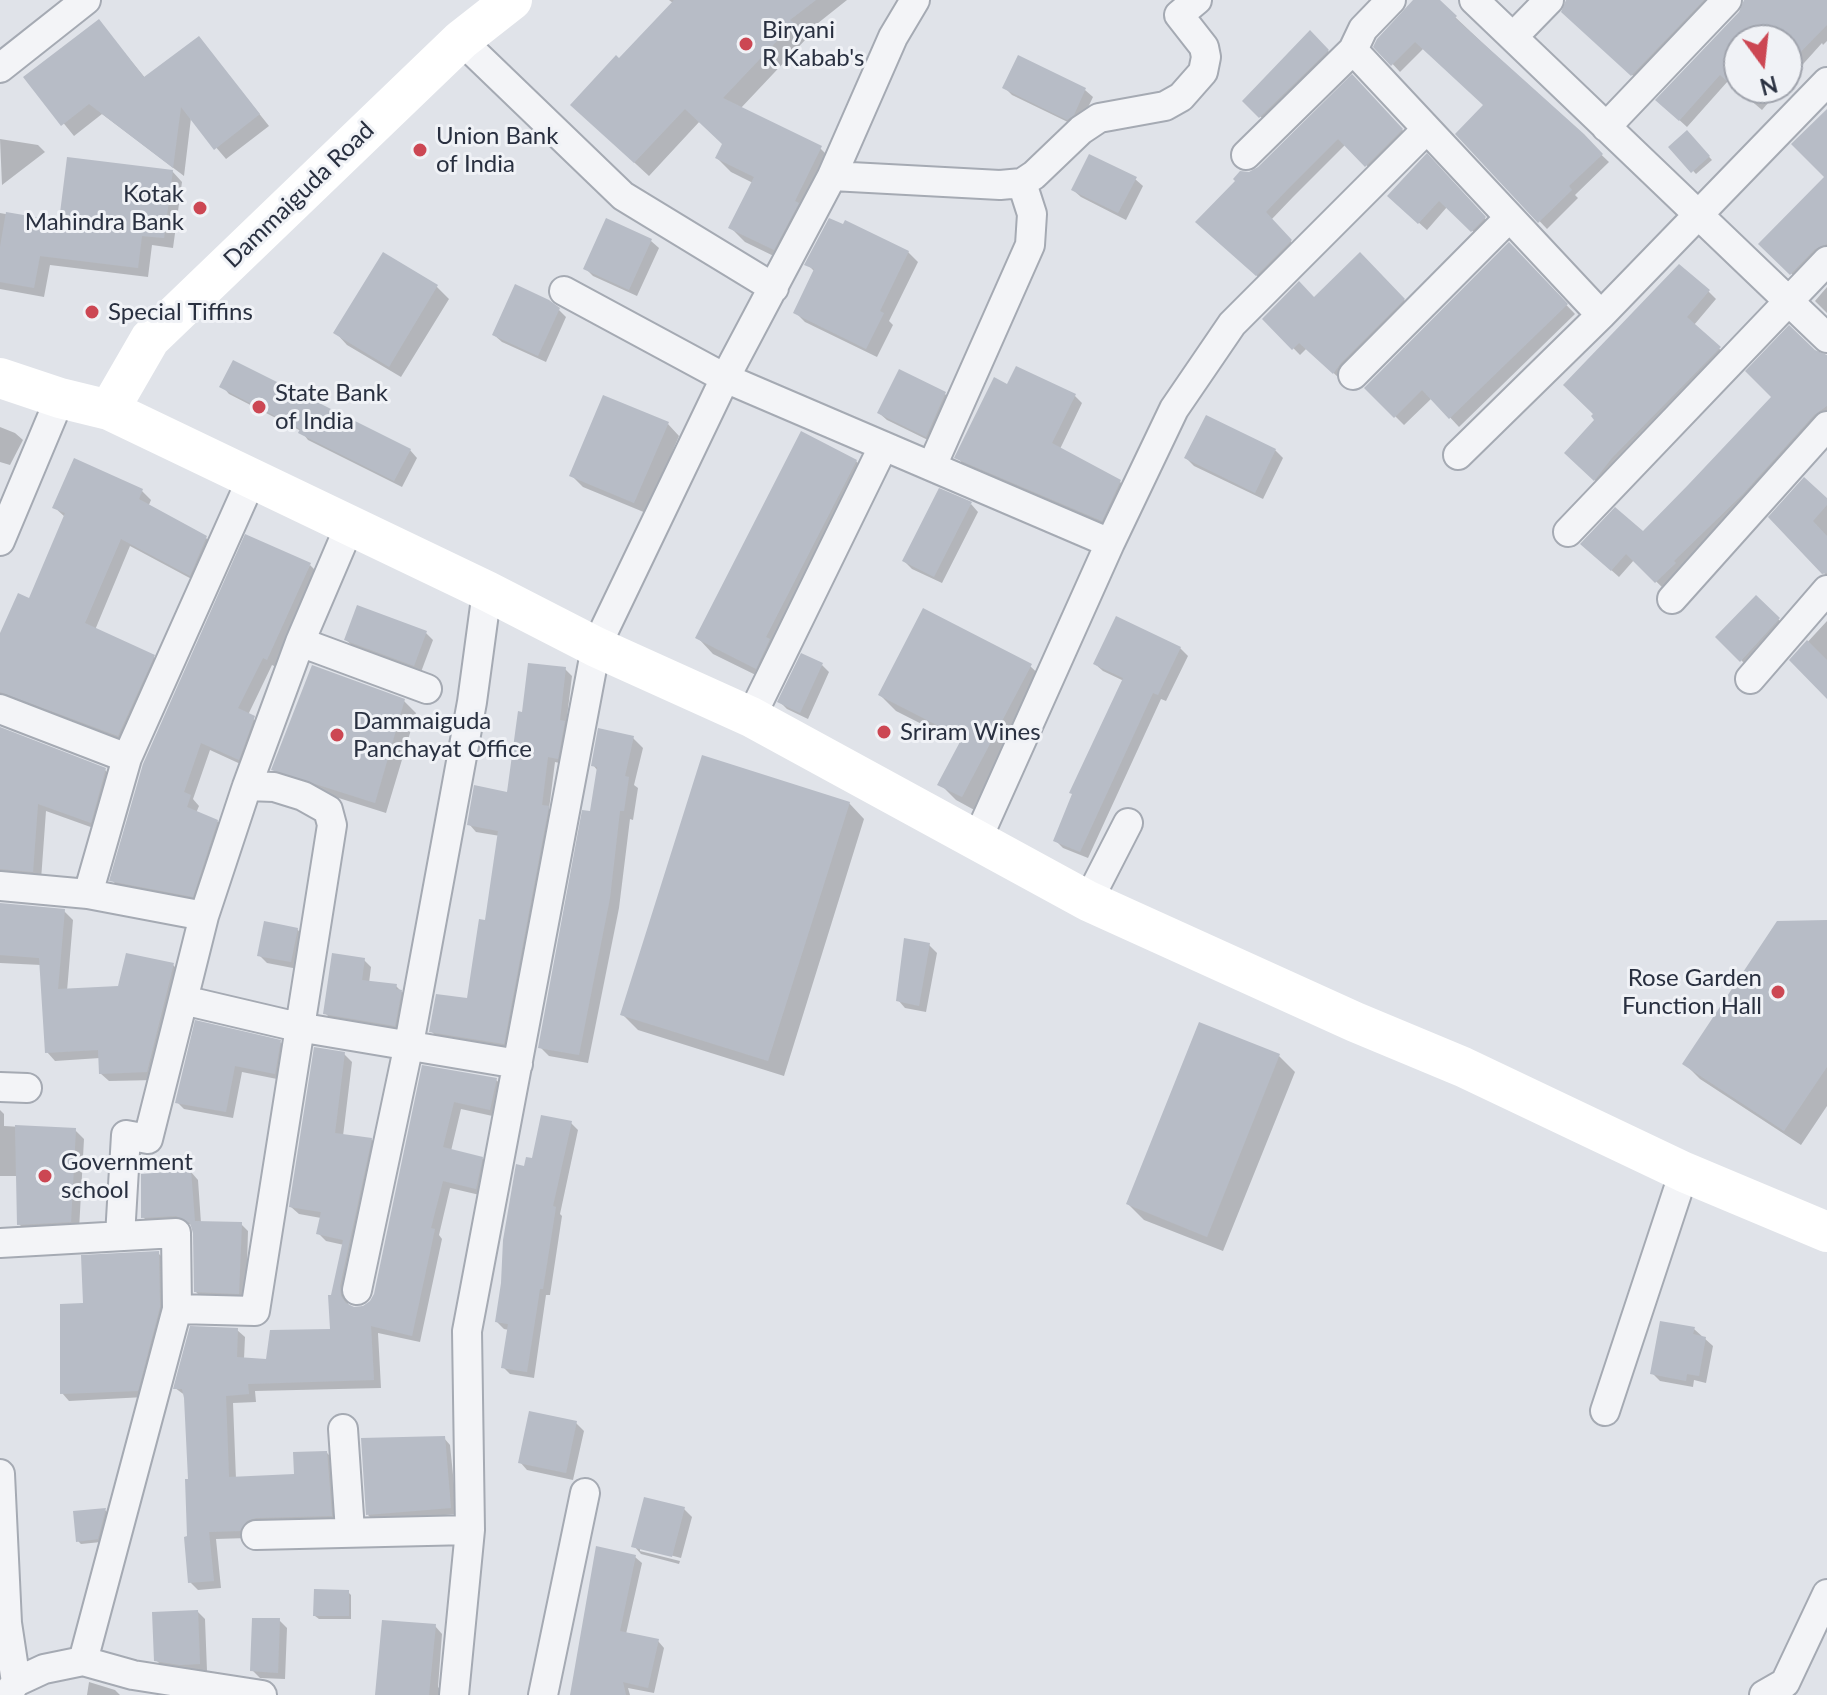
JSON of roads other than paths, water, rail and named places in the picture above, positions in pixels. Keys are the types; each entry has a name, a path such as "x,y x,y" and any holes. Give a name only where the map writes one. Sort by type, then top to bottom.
{"street":[{"path":"0,68 86,0"},
{"name":"Dammaiguda Road","path":"109,410 150,339 461,40 512,0"},
{"path":"454,1695 470,1530 467,1331 596,647 725,378 832,176 893,37 915,0"},
{"path":"1246,155 1353,50 1363,29 1391,0"},
{"path":"1474,0 1827,338"},
{"path":"1513,37 1549,0"},
{"path":"1606,127 1727,0"},
{"path":"832,176 1000,185 1022,183 1081,130 1099,118 1165,106 1181,97 1203,72 1206,57 1204,47 1181,5"},
{"path":"461,40 623,196 774,288"},
{"path":"1353,50 1601,315"},
{"path":"1458,455 1601,315 1827,82"},
{"path":"976,842 1110,543 1174,409 1232,324 1426,130"},
{"path":"932,466 1030,245 1032,214 1022,183"},
{"path":"1353,375 1509,218"},
{"path":"1568,532 1827,261"},
{"path":"564,291 725,378 1110,543"},
{"path":"0,378 109,410 487,591 596,647 751,717 1088,901 1355,1022 1463,1067 1684,1172 1827,1232"},
{"path":"0,541 60,398"},
{"path":"1672,599 1827,426"},
{"path":"751,717 883,447"},
{"path":"88,894 127,758 252,478"},
{"path":"120,1236 126,1135 148,1139 204,916 247,786 300,642 350,525"},
{"path":"1750,679 1827,590"},
{"path":"357,1290 409,1044 472,702 487,591"},
{"path":"300,642 427,689"},
{"path":"0,709 127,758"},
{"path":"177,1309 255,1311 332,825 328,810 303,796 274,787 247,786"},
{"path":"1088,901 1128,823"},
{"path":"0,886 88,894 204,916"},
{"path":"183,1000 298,1027 518,1064"},
{"path":"1605,1411 1684,1172"},
{"path":"0,1243 176,1233 177,1309 83,1661"},
{"path":"343,1429 350,1531"},
{"path":"0,1474 4,1619 12,1689 44,1669 83,1661 131,1685 262,1695"},
{"path":"543,1695 585,1493"},
{"path":"256,1535 470,1530"},
{"path":"1764,1695 1785,1683 1827,1594"}],"place":[{"name":"Biryani R Kabab's","path":"746,44"},
{"name":"Union Bank of India","path":"420,150"},
{"name":"Kotak Mahindra Bank","path":"200,208"},
{"name":"Special Tiffins","path":"92,312"},
{"name":"State Bank of India","path":"259,407"},
{"name":"Sriram Wines","path":"884,732"},
{"name":"Dammaiguda Panchayat Office","path":"337,735"},
{"name":"Rose Garden Function Hall","path":"1778,992"},
{"name":"Government school","path":"45,1176"}]}
